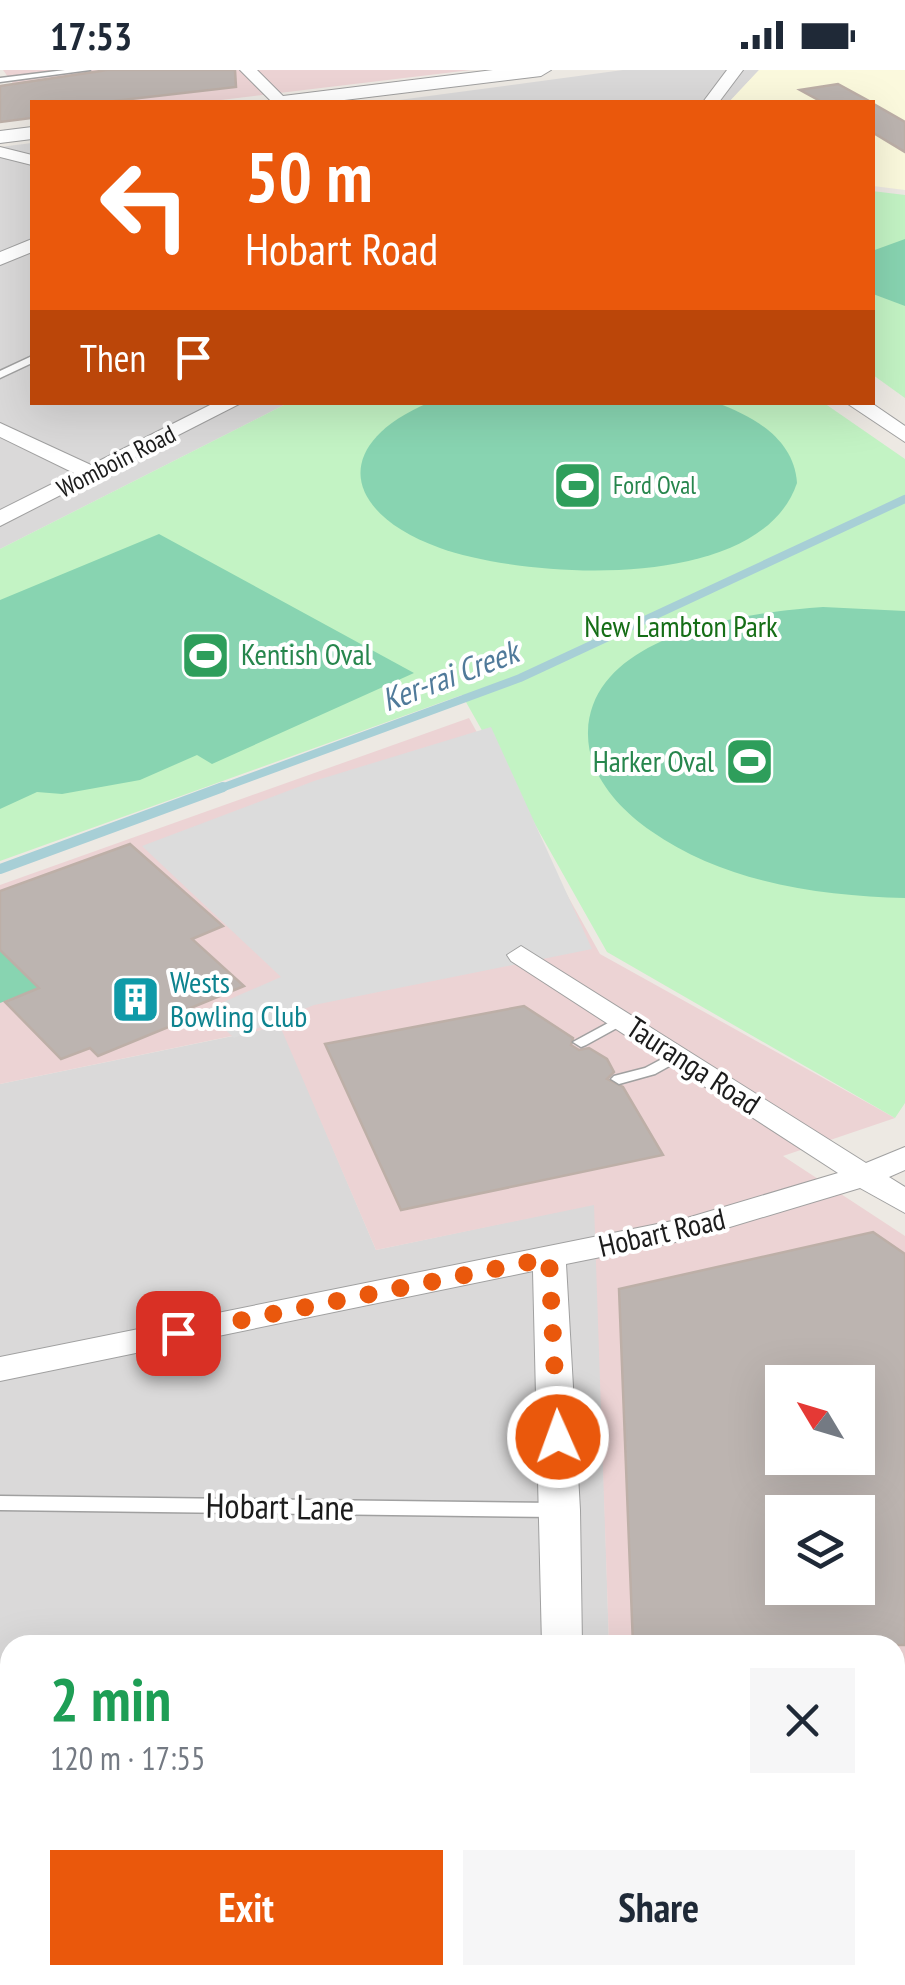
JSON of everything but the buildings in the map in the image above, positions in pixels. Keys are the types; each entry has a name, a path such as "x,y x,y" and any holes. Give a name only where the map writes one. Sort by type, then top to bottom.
{"street":[{"path":"248,70 280,100"},
{"path":"329,100 541,70"},
{"path":"712,100 735,70"},
{"path":"0,137 30,133"},
{"path":"0,152 30,160"},
{"path":"0,259 30,246"},
{"name":"Womboin Road","path":"0,520 226,405"},
{"path":"859,405 905,436"},
{"path":"0,429 91,474"},
{"name":"Tauranga Road","path":"522,954 905,1202"},
{"name":"Hobart Road","path":"0,1369 690,1228 864,1176 905,1157"},
{"path":"549,1258 561,1510 562,1635"}],"lane":[{"path":"0,80 86,70"},
{"path":"0,375 30,360"},
{"path":"580,1042 621,1020"},
{"path":"619,1079 650,1070 676,1056"},
{"name":"Hobart Lane","path":"0,1503 561,1510"}],"shaded area":[{"path":"3,70 471,70 222,100 30,100 30,107"},
{"path":"623,70 759,70 731,100 399,100"},
{"path":"759,70 905,70 905,190 875,186 875,100 731,100"},
{"path":"30,143 30,405 284,405 0,549 0,147"},
{"path":"469,718 600,954 895,1118 783,1156 905,1236 905,1635 609,1635 594,1205 376,1250 280,1026 0,1084 0,885"},
{"path":"491,727 592,949 314,1005 234,1038 205,1010 281,977 142,846 314,781"},
{"path":"281,1026 376,1250 595,1204 609,1635 0,1635 0,1084"}],"green space":[{"path":"875,191 905,195 905,398 875,376"},
{"path":"905,239 905,306 875,295 875,250"},
{"name":"New Lambton Park","path":"284,405 827,405 905,459 905,1103 895,1118 607,952 462,695 0,861 0,549"},
{"name":"Ford Oval","path":"424,405 722,405 758,423 780,442 789,454 797,483 775,519 738,544 691,561 637,569 527,567 440,548 408,534 384,517 368,499 361,479 363,459 374,439 396,420"},
{"name":"Kentish Oval","path":"159,534 414,673 212,764 197,755 140,780 62,794 37,792 0,809 0,600"},
{"name":"Harker Oval","path":"823,607 905,611 905,898 806,889 709,863 651,831 627,812 607,789 593,762 588,732 596,698 616,671 644,650 717,623"},
{"path":"0,950 39,988 0,1003"}],"waterway":[{"name":"Ker-rai Creek","path":"216,790 520,678 905,499"},
{"name":"Ker-rai Creek","path":"0,869 223,787"}],"place":[{"name":"Ford Oval","path":"578,485"},
{"name":"Kentish Oval","path":"206,655"},
{"name":"Harker Oval","path":"749,762"},
{"name":"Wests Bowling Club","path":"135,1000"}],"route":[{"path":"178,1333 549,1258 558,1437"}]}
